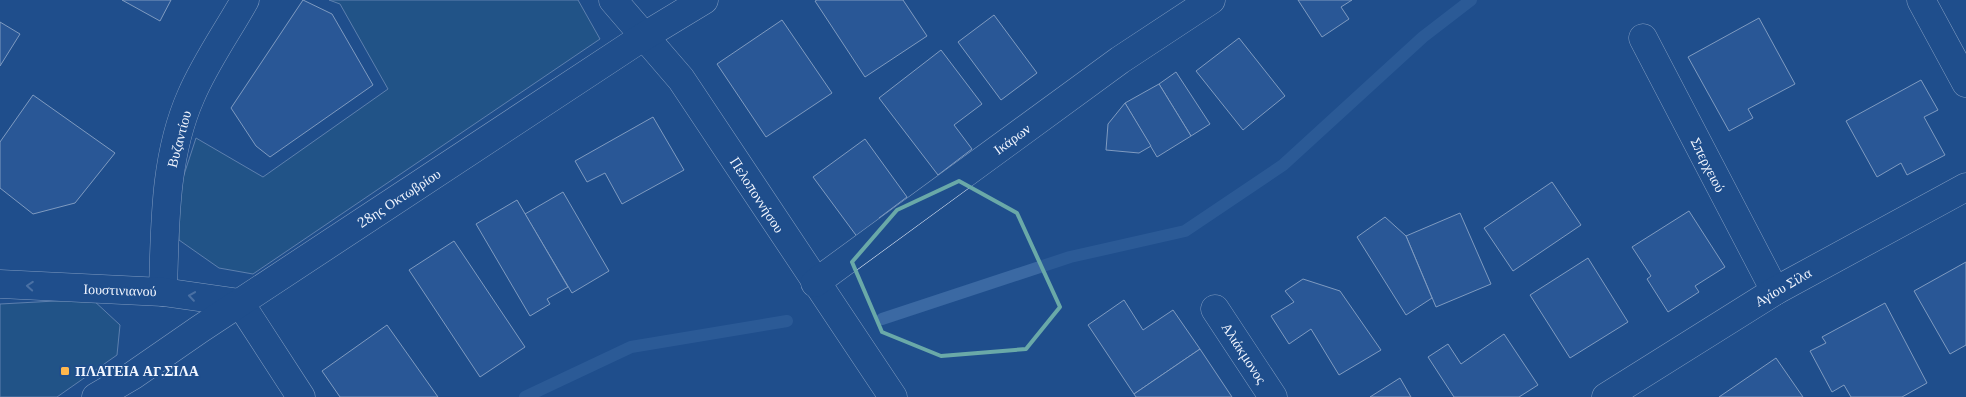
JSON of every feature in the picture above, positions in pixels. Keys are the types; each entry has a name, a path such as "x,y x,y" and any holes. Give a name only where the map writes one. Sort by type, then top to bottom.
{"street":[{"name":"Βυζαντίου","path":"163,292 168,181 176,145 190,97 245,0"},
{"name":"Πελοποννήσου","path":"613,0 680,79 893,397"},
{"name":"28ης Οκτωβρίου","path":"96,397 132,376 643,37 704,0"},
{"name":"Ικάρων","path":"815,283 1120,60 1211,0"},
{"path":"1921,0 1966,83"},
{"name":"Σπερχειού","path":"1643,38 1775,291"},
{"name":"Αγίου Σίλα","path":"1606,397 1775,291 1966,186"},
{"name":"Ιουστινιανού","path":"0,284 163,292 240,303"},
{"path":"240,303 301,397"},
{"name":"Αλιάκμονος","path":"1215,308 1273,397"}],"highlighted area":[{"path":"959,181 1017,213 1060,307 1026,349 941,356 882,332 852,262 897,210"}],"shaded area":[{"path":"329,0 578,0 600,39 253,274 219,268 179,240 177,196 196,138 263,177 388,89 340,4"},
{"path":"92,299 120,325 117,355 57,397 0,397 0,304"}],"building":[{"path":"122,0 171,0 160,21"},
{"path":"303,0 332,14 373,85 270,157 256,146 231,108"},
{"path":"903,0 927,36 865,77 815,1"},
{"path":"1298,0 1352,0 1341,7 1349,19 1322,37"},
{"path":"994,15 1037,73 1001,100 958,42"},
{"path":"1759,18 1795,84 1748,109 1753,118 1729,131 1688,57"},
{"path":"782,20 832,93 766,137 717,64"},
{"path":"0,22 20,34 0,66"},
{"path":"1239,38 1285,96 1243,130 1196,71"},
{"path":"941,50 982,104 954,125 972,149 938,175 879,98"},
{"path":"1176,72 1210,124 1191,136 1159,84"},
{"path":"1921,80 1938,110 1924,117 1945,155 1907,175 1901,163 1877,177 1846,121"},
{"path":"1159,84 1191,136 1157,157 1125,103"},
{"path":"33,95 115,153 75,203 33,214 0,188 0,142"},
{"path":"1125,103 1151,146 1139,153 1106,150 1108,124"},
{"path":"653,117 684,170 622,204 605,173 587,182 575,161"},
{"path":"865,139 907,197 879,218 884,225 861,242 813,177"},
{"path":"1552,182 1581,225 1513,271 1484,228"},
{"path":"563,192 609,271 572,293 525,214"},
{"path":"517,200 568,287 547,299 550,304 530,316 476,224"},
{"path":"1689,211 1725,267 1695,286 1699,292 1668,312 1647,279 1651,276 1632,247"},
{"path":"1460,213 1491,284 1436,307 1406,236"},
{"path":"1385,217 1406,236 1432,298 1406,315 1357,237"},
{"path":"454,241 525,347 480,377 409,270"},
{"path":"1588,258 1628,322 1570,358 1530,295"},
{"path":"1966,262 1966,345 1950,354 1914,291"},
{"path":"1303,279 1340,291 1381,350 1339,375 1311,329 1289,344 1271,316 1294,302 1285,291"},
{"path":"1124,300 1143,330 1173,310 1200,349 1134,394 1088,325"},
{"path":"1885,303 1927,383 1902,397 1851,397 1844,385 1832,392 1810,351 1826,343 1822,337"},
{"path":"387,325 438,397 340,397 322,371"},
{"path":"1504,334 1538,385 1519,397 1454,397 1428,357 1448,344 1461,364"},
{"path":"1200,349 1232,397 1136,397 1134,394"},
{"path":"1776,358 1803,397 1719,397"},
{"path":"1400,378 1411,397 1370,397"}],"waterway":[{"path":"882,319 1070,257 1185,231 1283,165 1423,37 1471,0"},
{"path":"525,397 631,347 787,321"}],"place":[{"name":"ΠΛΑΤΕΙΑ ΑΓ.ΣΙΛΑ","path":"65,371"}]}
